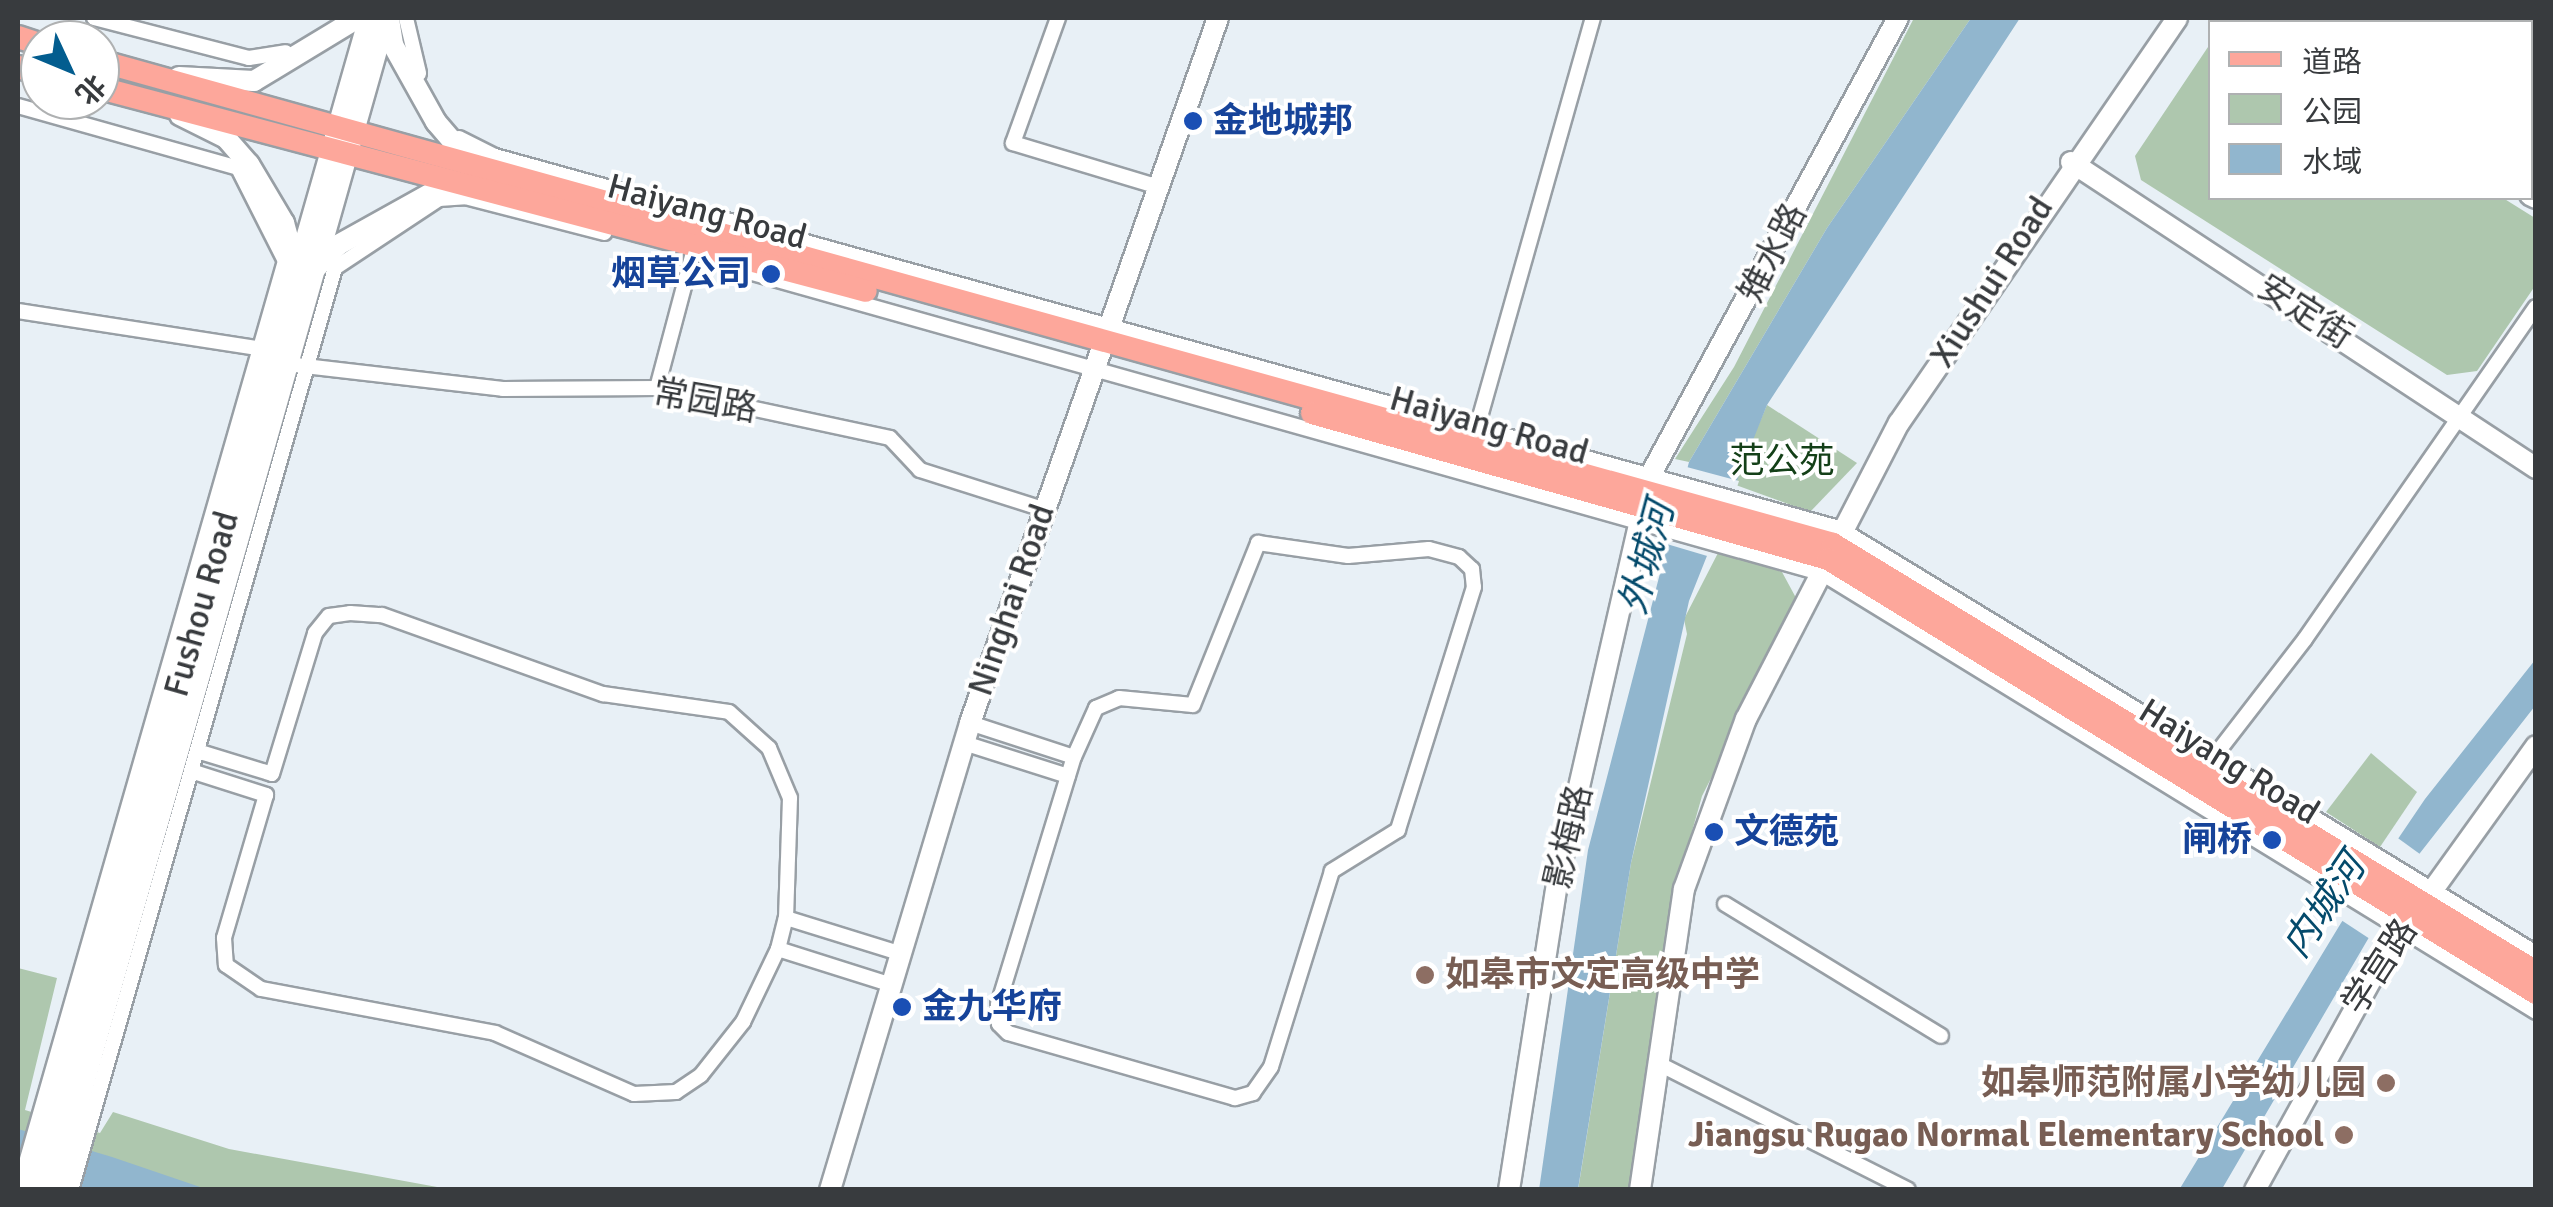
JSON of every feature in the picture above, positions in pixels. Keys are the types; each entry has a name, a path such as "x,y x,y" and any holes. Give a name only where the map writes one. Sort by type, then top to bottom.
{"main road":[{"path":"120,67 342,140"},
{"path":"120,93 342,140"},
{"name":"Haiyang Road","path":"342,140 1472,448 1831,551 2407,903 2536,993"},
{"name":"Haiyang Road","path":"2407,903 2536,972"}],"street":[{"path":"94,18 271,60 342,18"},
{"path":"152,76 254,81 358,18"},
{"name":"Fushou Road","path":"342,140 369,18"},
{"path":"151,101 226,138 284,223 304,268 435,190 472,175 436,122 394,45 387,18"},
{"name":"Fushou Road","path":"34,1190 342,140 387,18"},
{"path":"406,18 412,61 467,146 1098,345"},
{"path":"1058,18 1013,143 1155,186"},
{"name":"Ninghai Road","path":"830,1190 968,733 1098,345 1218,18"},
{"path":"1472,448 1593,18"},
{"name":"雉水路","path":"1652,499 1898,18"},
{"name":"Xiushui Road","path":"1640,1190 1684,888 1746,719 1831,551 2071,162 2177,18"},
{"path":"18,106 238,168 284,260 280,357 197,751 72,1190"},
{"name":"安定街","path":"2071,162 2461,412 2536,468"},
{"path":"280,357 335,268 439,199 465,197 692,256 1098,345"},
{"path":"657,388 692,256"},
{"path":"2197,774 2536,307"},
{"name":"常园路","path":"18,311 280,357 502,389 657,388 890,438 920,470 1043,509"},
{"path":"1652,499 1831,551 2407,903 2536,1012"},
{"name":"影梅路","path":"1509,1190 1557,882 1652,499"},
{"path":"1258,543 1348,556 1430,550 1472,568 1474,587 1398,830 1332,872 1271,1067 1253,1093 1235,1098 999,1024 1074,757 1107,699 1193,705 1258,543"},
{"path":"382,615 566,683 728,712 752,725 790,798 786,918 778,949 743,1022 676,1092 616,1088 540,1047 495,1033 261,989 226,965 224,938 272,774 315,633 329,616 382,615"},
{"path":"968,733 1074,757"},
{"path":"968,733 1068,776"},
{"name":"学宫路","path":"2255,1190 2407,903 2536,746"},
{"path":"197,751 272,774"},
{"path":"191,771 266,795"},
{"path":"2407,903 2536,952"},
{"path":"1725,904 1941,1036"},
{"path":"786,918 902,954"},
{"path":"778,949 892,985"},
{"path":"1657,1064 1908,1190"},
{"path":"18,1190 65,1088"},
{"name":"Fushou Road","path":"54,1190 65,1088"}],"green space":[{"path":"1914,18 1971,18 1827,228 1689,462 1675,459 1734,367"},
{"path":"2208,47 2208,200 2506,200 2535,218 2535,286 2477,371 2447,375 2141,180 2135,156"},
{"name":"范公苑","path":"1767,405 1857,463 1810,512 1733,484"},
{"path":"1719,551 1782,572 1795,596 1794,615 1702,796 1685,856 1636,1189 1578,1190 1631,863 1687,634 1684,619"},
{"path":"2371,753 2417,792 2380,847 2326,812"},
{"path":"18,968 57,978 25,1110 100,1133 113,1112 229,1149 448,1189 18,1189"}],"water":[{"path":"1971,18 2020,18 1767,405 1689,601 1631,863 1578,1189 1539,1190 1588,850 1689,462 1827,228"},
{"path":"2535,660 2535,706 2413,862 2222,1189 2179,1190 2341,923 2425,799"},
{"path":"18,1129 112,1157 206,1189 18,1189"}],"pier":[{"path":"1683,466 1739,481 1714,558 1660,542"},
{"name":"闸桥","path":"2395,836 2424,857 2370,939 2338,918"}],"place":[{"name":"金地城邦","path":"1193,121"},
{"name":"烟草公司","path":"771,274"},
{"name":"文德苑","path":"1714,832"},
{"name":"闸桥","path":"2272,840"},
{"name":"如皋市文定高级中学","path":"1425,975"},
{"name":"金九华府","path":"902,1007"},
{"name":"如皋师范附属小学幼儿园","path":"2386,1083"},
{"name":"Jiangsu Rugao Normal Elementary School","path":"2344,1135"}],"water label":[{"name":"外城河","path":"1647,558"},
{"name":"内城河","path":"2324,906"}]}
